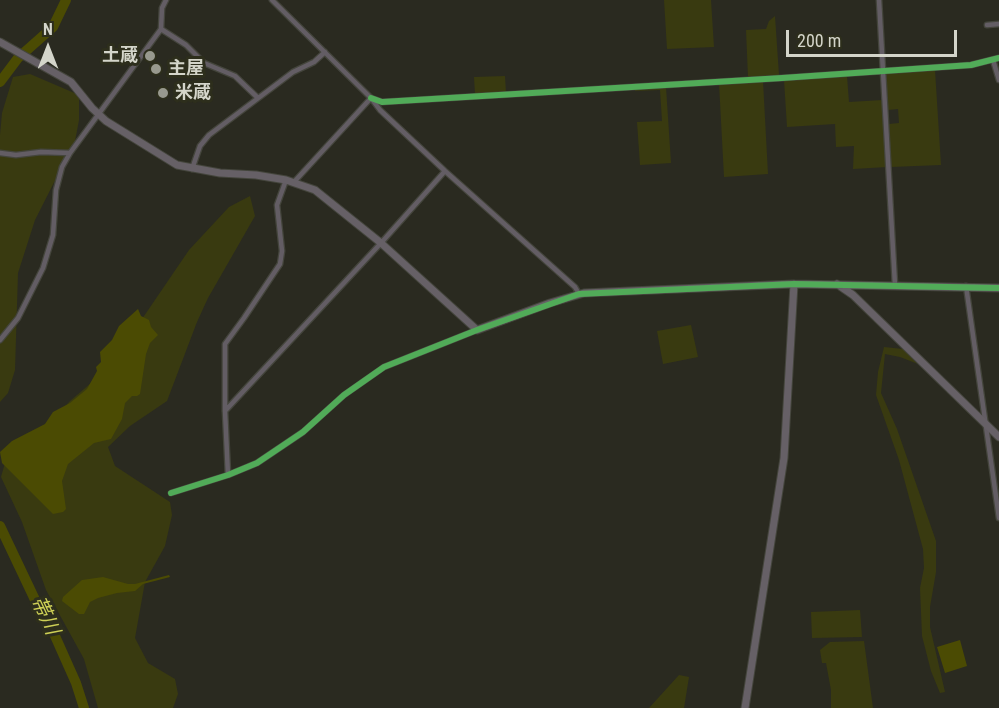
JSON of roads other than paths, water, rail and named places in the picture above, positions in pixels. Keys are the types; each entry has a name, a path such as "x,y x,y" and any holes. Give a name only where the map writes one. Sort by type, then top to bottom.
{"street":[{"path":"0,340 18,318 43,268 53,235 58,178 70,153 161,29 162,8 166,0"},
{"path":"272,0 290,21 371,98 380,110 575,287 579,294"},
{"path":"879,0 895,285"},
{"path":"987,25 999,24"},
{"path":"161,29 186,45 204,63 235,76 258,98"},
{"path":"0,42 72,82 98,114 114,127 177,165 192,169 286,180 315,190 381,243 477,330"},
{"path":"192,169 200,146 209,135 293,72 314,62 325,52"},
{"path":"371,98 382,102 884,71 976,64 999,58"},
{"path":"993,60 999,80"},
{"path":"294,182 371,98"},
{"path":"0,153 16,155 41,152 70,153"},
{"path":"225,411 445,171"},
{"path":"228,475 225,344 280,264 282,251 277,205 286,180"},
{"path":"745,708 784,458 794,284"},
{"path":"171,493 257,464 303,432 344,395 384,367 477,330 579,294 794,284 999,288"},
{"path":"837,284 853,295 999,437"},
{"path":"966,286 999,518"}],"waterway":[{"path":"0,82 18,58 53,27 66,0"},
{"name":"帯川","path":"0,526 37,604 47,618 76,683 84,708"}],"place":[{"name":"土蔵","path":"150,56"},
{"name":"主屋","path":"156,69"},
{"name":"米蔵","path":"163,93"}]}
